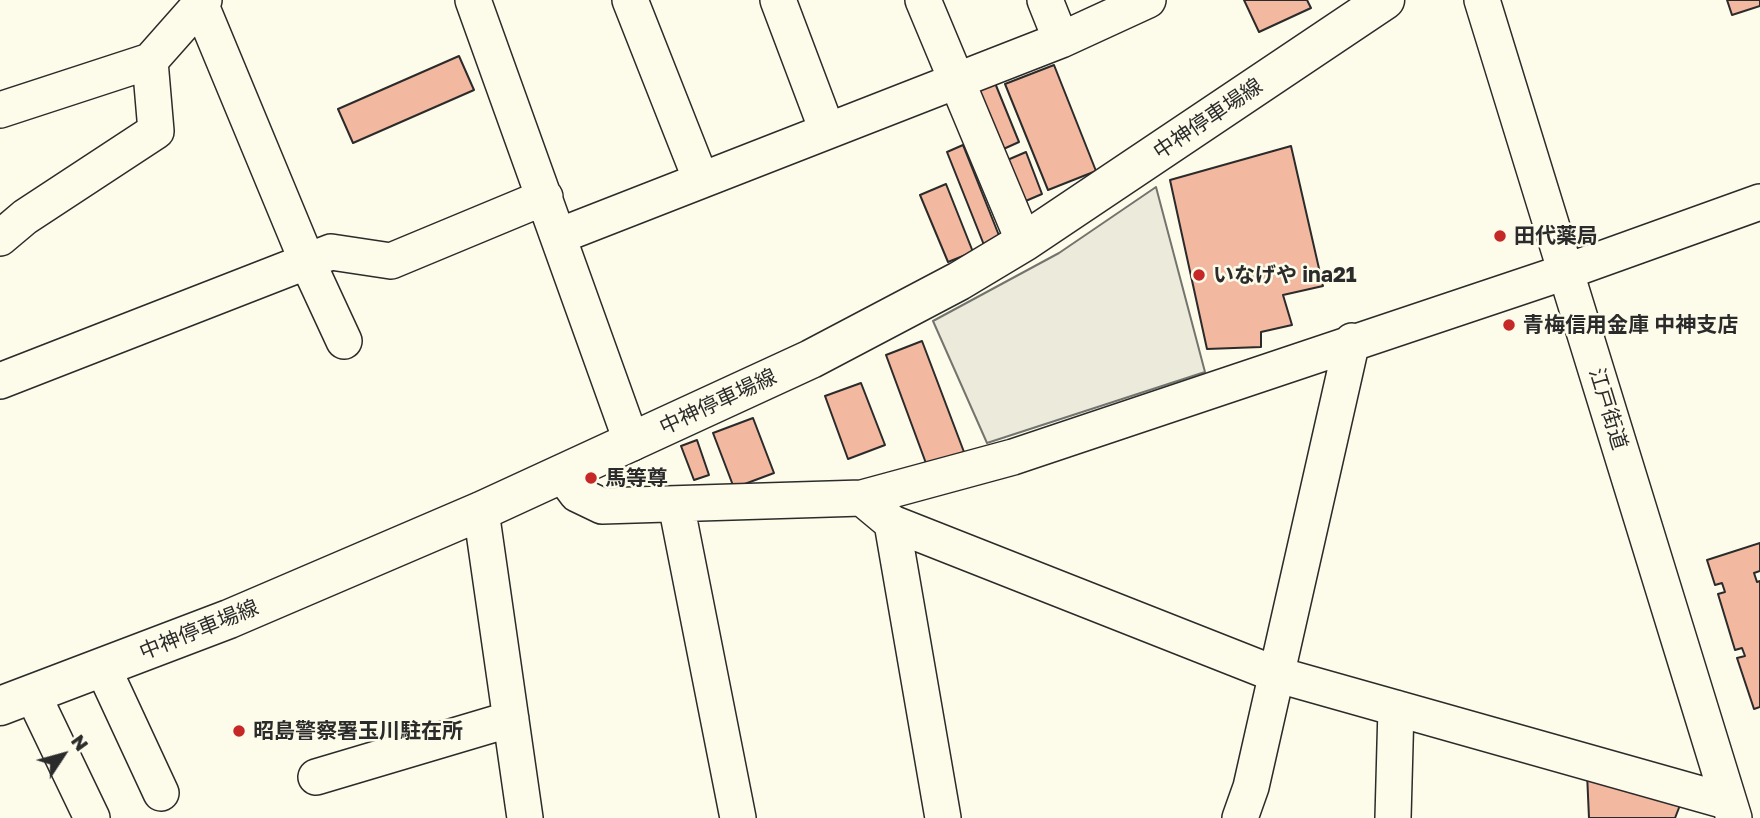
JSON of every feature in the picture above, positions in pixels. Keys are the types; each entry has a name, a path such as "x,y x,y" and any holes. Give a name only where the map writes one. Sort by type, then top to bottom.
{"main road":[{"name":"中神停車場線","path":"16,700 229,620 481,511 811,359 960,281 1024,242 1385,0"}],"street":[{"path":"473,0 632,443"},
{"path":"630,0 701,180"},
{"path":"778,0 827,130"},
{"path":"923,0 1024,242"},
{"path":"1045,0 1061,40"},
{"path":"559,236 1061,40 1148,0"},
{"name":"江戸街道","path":"1482,0 1731,810"},
{"path":"0,110 150,61 202,2 307,261 344,341"},
{"path":"0,238 25,217 156,131 150,61"},
{"path":"0,381 331,252 391,261 545,197"},
{"path":"562,474 577,494 602,506 862,498 1013,457 1352,341 1565,272 1760,202"},
{"path":"1240,818 1251,787 1352,341"},
{"path":"862,498 892,523 1275,674 1731,810"},
{"path":"676,503 738,818"},
{"path":"481,511 525,818"},
{"path":"892,523 943,818"},
{"path":"103,668 161,793"},
{"path":"16,700 92,818"},
{"path":"1393,818 1396,708"},
{"path":"317,777 512,719"}],"shaded area":[{"path":"1156,187 1205,372 987,443 933,321 1059,253"}],"building":[{"path":"1244,0 1307,0 1311,8 1259,32"},
{"path":"1727,0 1760,0 1760,6 1732,15"},
{"path":"459,56 474,90 353,143 338,109"},
{"path":"1054,65 1096,171 1048,190 1005,84"},
{"path":"995,83 1019,142 999,151 975,92"},
{"path":"963,145 1000,238 984,245 947,152"},
{"path":"1291,146 1323,286 1283,295 1292,325 1261,332 1261,347 1207,349 1170,180"},
{"path":"1026,152 1042,194 1021,203 1005,161"},
{"path":"946,184 973,252 948,262 920,195"},
{"path":"922,341 964,452 927,466 886,355"},
{"path":"861,383 885,445 848,459 825,396"},
{"path":"753,418 774,473 734,488 713,433"},
{"path":"697,440 709,475 694,480 681,446"},
{"path":"1760,543 1760,571 1754,573 1757,582 1760,581 1760,707 1754,709 1737,658 1745,656 1742,648 1735,650 1718,594 1725,592 1722,583 1715,585 1707,560"},
{"path":"1587,773 1682,800 1675,818 1589,818"}],"place":[{"name":"田代薬局","path":"1500,236"},
{"name":"いなげや ina21","path":"1199,275"},
{"name":"青梅信用金庫 中神支店","path":"1509,325"},
{"name":"馬等尊","path":"591,478"},
{"name":"昭島警察署玉川駐在所","path":"239,731"}]}
